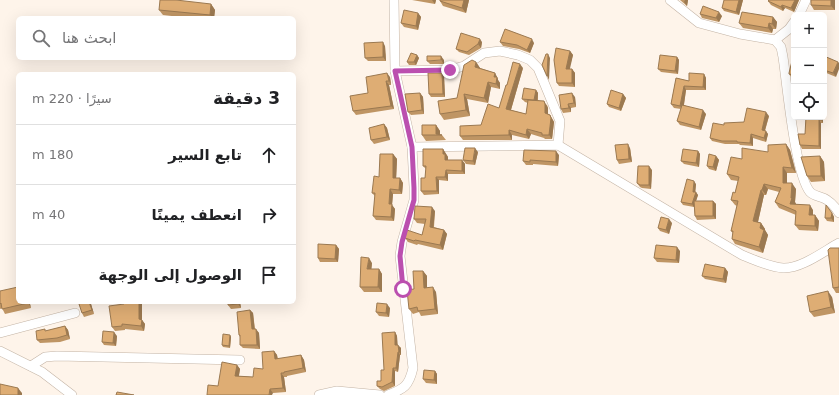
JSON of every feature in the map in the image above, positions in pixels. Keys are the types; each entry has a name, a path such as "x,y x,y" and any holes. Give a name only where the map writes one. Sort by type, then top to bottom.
{"street":[{"path":"388,395 403,389 411,377 413,368 400,256 402,242 414,200 412,147 395,71 394,0"},
{"path":"670,0 699,23 740,34 775,40 781,47 803,180 810,192 833,204 839,213"},
{"path":"800,12 806,0"},
{"path":"775,40 791,26"},
{"path":"395,71 450,70 464,66 484,53 500,51 518,55 530,60 538,68 560,121 558,145"},
{"path":"412,147 558,145 742,255 769,265 784,268 800,264 839,243"},
{"path":"0,333 75,313"},
{"path":"0,351 31,366 59,384 72,395"},
{"path":"31,366 45,357 57,356 240,360"},
{"path":"319,395 337,391 380,395"}],"building":[{"path":"160,0 176,0 211,4 210,15 159,10"},
{"path":"440,0 464,0 462,8"},
{"path":"724,0 739,0 736,12 722,8"},
{"path":"795,0 791,8 782,5 781,7 768,1"},
{"path":"811,0 831,0 831,6 811,5"},
{"path":"703,6 719,12 716,18 700,14"},
{"path":"404,10 418,13 416,26 401,23"},
{"path":"742,12 773,17 772,24 769,23 768,28 739,23"},
{"path":"505,29 532,39 527,50 517,45 500,42"},
{"path":"461,33 480,39 478,44 467,52 456,49"},
{"path":"383,42 383,57 365,58 364,43"},
{"path":"556,48 570,51 566,69 572,69 572,83 557,83 554,60"},
{"path":"411,53 417,55 414,62 407,62"},
{"path":"546,54 548,54 547,76 542,65"},
{"path":"660,55 677,57 675,71 658,69"},
{"path":"427,56 441,56 441,60 427,61"},
{"path":"827,57 838,62 833,73 827,71"},
{"path":"472,60 476,62 475,67 495,73 494,77 497,77 496,84 488,82 484,98 464,94 466,110 440,114 438,101 457,98 464,65"},
{"path":"513,62 520,64 506,109 526,114 528,100 544,101 545,113 550,115 551,118 549,135 542,135 542,133 527,129 526,135 509,130 509,135 460,136 460,126 481,125 488,104 499,108"},
{"path":"791,65 791,74 789,73"},
{"path":"387,73 389,81 386,81 391,106 353,111 350,96 368,93 366,77"},
{"path":"428,73 442,73 443,94 429,94"},
{"path":"689,73 704,74 703,87 684,86 680,106 671,104 676,78 689,81"},
{"path":"524,88 536,90 534,100 522,99"},
{"path":"611,90 623,94 619,108 607,104"},
{"path":"420,93 422,110 408,112 405,94"},
{"path":"572,93 574,103 568,104 569,108 561,109 559,95"},
{"path":"682,105 703,110 699,127 677,121"},
{"path":"747,108 766,112 762,130 766,131 764,138 751,134 750,143 722,141 710,138 713,123 724,125 724,123 744,122"},
{"path":"806,120 819,120 819,146 800,145 798,134 805,134"},
{"path":"384,124 387,137 371,140 369,128"},
{"path":"422,125 436,125 436,134 442,135 422,135"},
{"path":"628,144 629,159 617,160 615,145"},
{"path":"786,144 792,168 783,167 783,183 792,183 792,198 790,204 810,205 809,215 815,215 815,226 795,225 796,211 775,202 781,188 764,184 753,221 761,223 760,228 764,230 759,247 732,239 733,231 731,231 738,201 731,200 733,192 735,193 739,177 727,174 731,157 742,159 742,148 768,152 768,145"},
{"path":"465,148 475,148 473,161 463,160"},
{"path":"423,149 443,149 445,160 462,160 462,171 446,170 445,177 436,177 437,191 421,191 421,178 425,178 426,166 423,166"},
{"path":"683,149 698,151 696,163 681,161"},
{"path":"524,150 556,151 556,162 530,160 530,162 523,161"},
{"path":"380,154 393,154 393,178 400,178 399,190 390,189 389,204 392,204 391,217 373,216 375,193 372,193 374,176 379,177"},
{"path":"709,154 716,156 713,167 707,166"},
{"path":"820,156 821,176 807,176 801,157"},
{"path":"638,166 649,166 649,185 640,185 637,183"},
{"path":"687,179 694,181 693,192 696,192 692,204 681,202"},
{"path":"694,201 713,201 713,216 695,216"},
{"path":"826,205 832,213 831,218 825,218"},
{"path":"415,206 432,207 430,227 444,230 440,245 405,238 407,230 422,235 426,219 414,219"},
{"path":"661,217 669,219 666,230 658,228"},
{"path":"318,244 336,245 335,259 318,258"},
{"path":"656,245 677,247 676,260 654,258"},
{"path":"830,248 839,248 839,287 833,288 828,250"},
{"path":"361,257 369,258 367,269 379,269 378,287 360,287"},
{"path":"705,264 725,268 723,279 702,276"},
{"path":"413,271 423,271 424,288 433,287 435,309 418,311 417,307 409,309 407,290 414,289"},
{"path":"16,287 16,304 24,304 2,309 1,303 0,304 0,291"},
{"path":"828,291 831,307 810,312 807,296"},
{"path":"377,303 387,304 386,313 376,312"},
{"path":"79,304 90,304 92,310 82,313"},
{"path":"139,304 139,319 142,320 141,326 122,324 122,326 112,327 109,306"},
{"path":"250,310 252,329 256,329 257,345 240,345 237,312"},
{"path":"65,326 67,335 57,338 37,340 36,331 45,329 45,331"},
{"path":"103,331 114,332 113,343 102,342"},
{"path":"395,332 395,345 398,345 399,352 396,368 393,368 392,382 382,387 377,386 377,381 381,381 381,370 384,370 382,333"},
{"path":"223,334 230,335 229,346 222,345"},
{"path":"274,351 275,359 301,355 303,368 281,373 283,388 270,389 269,395 207,395 208,385 218,386 222,362 237,365 235,376 253,377 254,368 263,369 262,352"},
{"path":"424,370 435,371 434,380 423,379"},
{"path":"0,384 18,388 18,395 0,395"},
{"path":"117,392 134,395 116,395"}],"route":[{"path":"403,289 400,256 402,242 414,200 414,188 412,147 395,71 450,70"}]}
